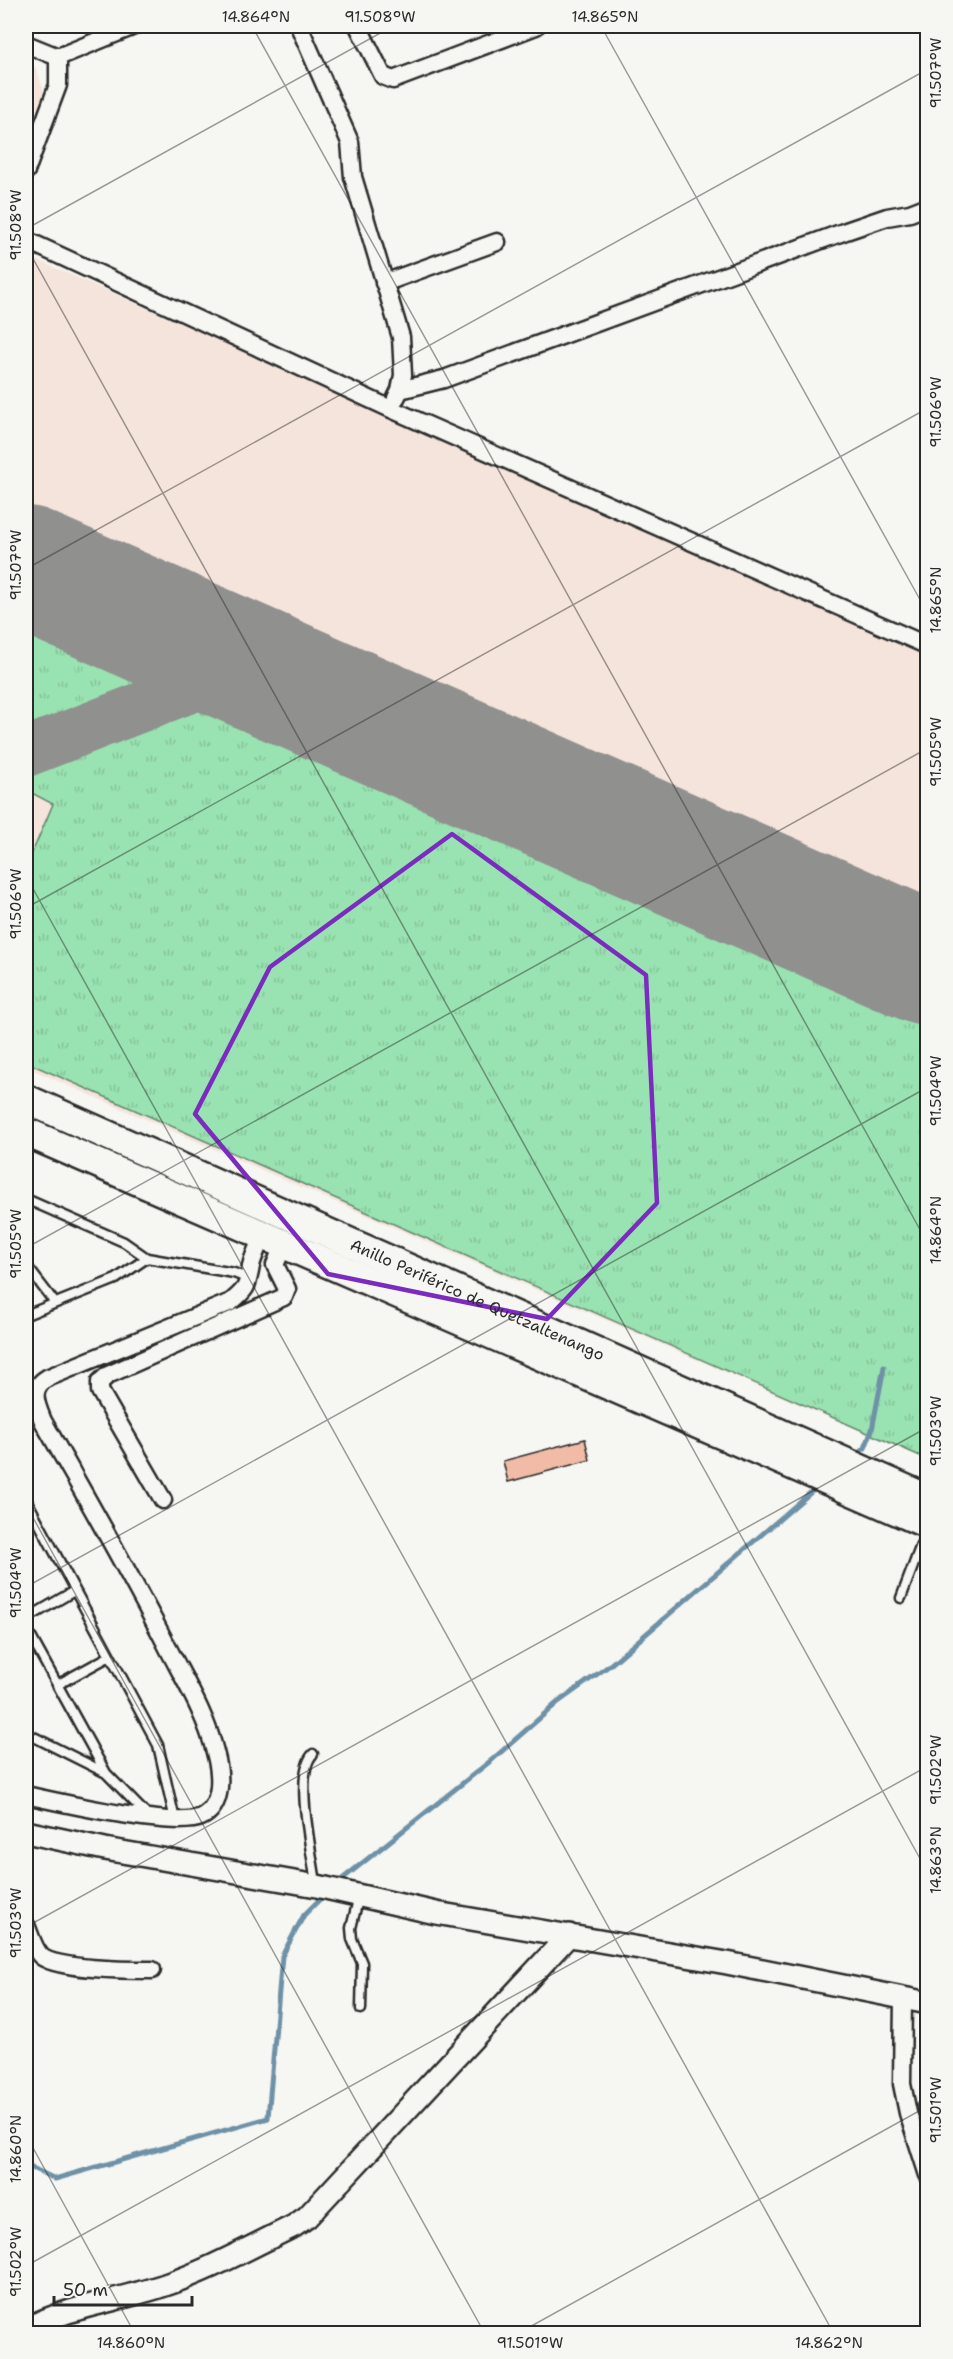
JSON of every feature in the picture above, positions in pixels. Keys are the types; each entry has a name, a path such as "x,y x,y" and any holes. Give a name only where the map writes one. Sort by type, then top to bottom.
{"highway":[{"name":"Anillo Periférico de Quetzaltenango","path":"26,1099 927,1499"},
{"name":"Anillo Periférico de Quetzaltenango","path":"26,1132 927,1526"}],"street":[{"path":"26,44 58,57 134,26"},
{"path":"299,26 351,142 353,177 401,337 403,375 400,390 391,409"},
{"path":"358,26 383,75 393,80 496,32 536,26"},
{"path":"26,171 58,85 58,57"},
{"path":"400,390 444,380 846,231 927,206"},
{"path":"26,240 391,409 927,646"},
{"path":"384,283 497,242"},
{"path":"26,1795 150,1818 175,1820 201,1817 210,1810 218,1798 219,1780 215,1752 193,1697 157,1626 43,1421 35,1397 36,1388 48,1378 220,1308 240,1295 250,1279 251,1267 273,1240"},
{"path":"163,1500 100,1391 100,1382 108,1375 284,1298 287,1289 275,1265 273,1240"},
{"path":"26,1832 105,1850 316,1886 436,1913 727,1963 927,2004"},
{"path":"26,1924 39,1954 47,1960 109,1970 152,1970"},
{"path":"26,2329 70,2310 163,2286 186,2277 301,2221 322,2203 569,1935"},
{"path":"903,1998 902,2084 908,2113 927,2175"}],"lane":[{"path":"26,1199 124,1242 147,1258 234,1273 250,1279"},
{"path":"26,1315 116,1279 147,1258"},
{"path":"26,1265 54,1303"},
{"path":"26,1498 158,1745 175,1820"},
{"path":"901,1598 927,1526"},
{"path":"26,1619 74,1591"},
{"path":"26,1628 106,1773 150,1818"},
{"path":"57,1685 110,1656"},
{"path":"26,1733 106,1773"},
{"path":"313,1754 306,1764 303,1794 316,1886"},
{"path":"354,1894 351,1939 362,1963 361,2009"}],"highlighted area":[{"path":"452,834 646,975 657,1203 547,1319 328,1274 195,1114 270,967"}],"shaded area":[{"path":"26,57 37,70 44,92 26,133"},
{"path":"26,255 927,652 927,1460 26,1067"}],"green space":[{"path":"26,598 129,644 142,664 143,670 139,681 127,693 26,734"},
{"path":"232,695 274,707 927,996 927,1459 26,1062 26,867 53,804 26,790 26,774 204,700"}],"building":[{"path":"585,1439 590,1460 508,1482 503,1461"}],"waterway":[{"path":"854,1456 865,1448 872,1430 884,1367"},
{"path":"336,1884 493,1759 557,1703 610,1665 817,1487"},
{"path":"26,2165 55,2179 268,2118 282,1956 304,1915 325,1894"}],"taxiway":[{"path":"131,615 156,633 174,654 177,666 176,678 168,690 154,702"},
{"path":"26,752 190,688 225,679 253,679 278,683 332,702"}],"runway":[{"path":"26,568 928,964"}]}
